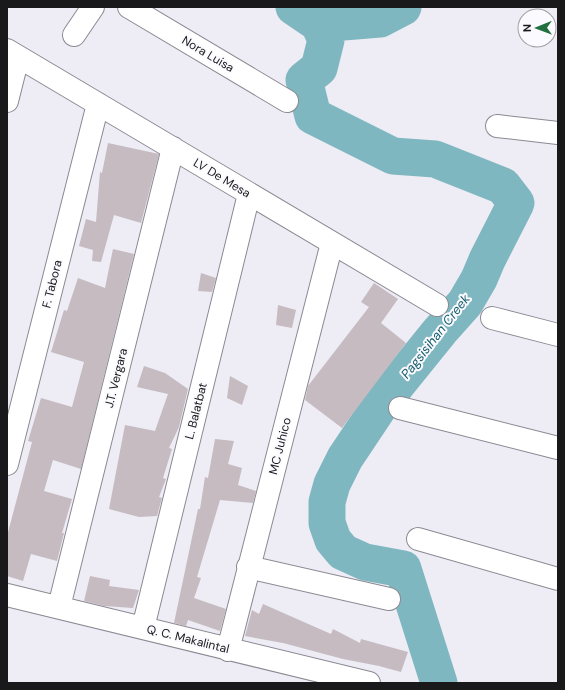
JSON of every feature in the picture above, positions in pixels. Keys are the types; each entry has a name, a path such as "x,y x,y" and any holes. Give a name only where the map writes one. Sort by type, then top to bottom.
{"street":[{"path":"74,35 93,7"},
{"name":"Nora Luisa","path":"129,7 287,101"},
{"path":"7,101 12,54"},
{"name":"LV De Mesa","path":"12,54 437,305"},
{"name":"F. Tabora","path":"7,464 98,104"},
{"path":"497,126 558,133"},
{"name":"J.T. Vergara","path":"59,608 173,148"},
{"name":"L. Balatbat","path":"143,628 249,194"},
{"name":"MC Juhico","path":"228,650 332,243"},
{"path":"492,318 558,335"},
{"path":"400,408 558,448"},
{"path":"418,539 558,579"},
{"path":"248,567 389,599"},
{"name":"Q. C. Makalintal","path":"7,595 228,650 369,683"}],"building":[{"path":"108,143 159,154 141,223 114,215 101,262 92,261 93,250 79,246 86,219 96,222 100,172 102,173"},
{"path":"113,249 134,254 81,469 53,460 44,491 72,499 62,533 64,533 57,561 31,554 23,581 7,576 7,536 32,442 28,441 41,398 72,407 84,362 51,352 64,310 67,311 78,278 105,288"},
{"path":"201,273 216,278 212,292 198,291"},
{"path":"374,283 398,299 381,323 406,343 342,428 305,400 308,386 369,307 361,302"},
{"path":"278,305 296,310 292,328 276,325"},
{"path":"144,366 165,373 188,389 179,427 169,448 172,449 163,478 166,479 159,497 162,498 157,516 139,517 109,509 125,425 155,431 168,394 137,387"},
{"path":"230,376 248,386 242,405 227,398"},
{"path":"215,439 234,441 228,464 242,468 238,485 256,491 253,503 220,500 197,577 201,578 194,598 226,609 220,631 188,620 186,626 174,623 198,509 200,509 205,477 208,478"},
{"path":"90,576 110,580 109,586 139,590 133,608 104,606 84,601"},
{"path":"263,604 331,634 333,629 360,643 361,639 408,652 401,672 343,659 283,643 245,636 252,610 259,614"}],"waterway":[{"name":"Pagsisihan Creek","path":"294,7 319,24 326,40 319,68 304,80 313,116 393,156 435,159 503,186 516,203 479,279 465,303 440,331 381,404 345,458 332,484 327,502 327,523 333,540 343,552 365,562 403,569 439,683"},
{"name":"Pagsisihan Creek","path":"319,24 380,19 403,7"}]}
